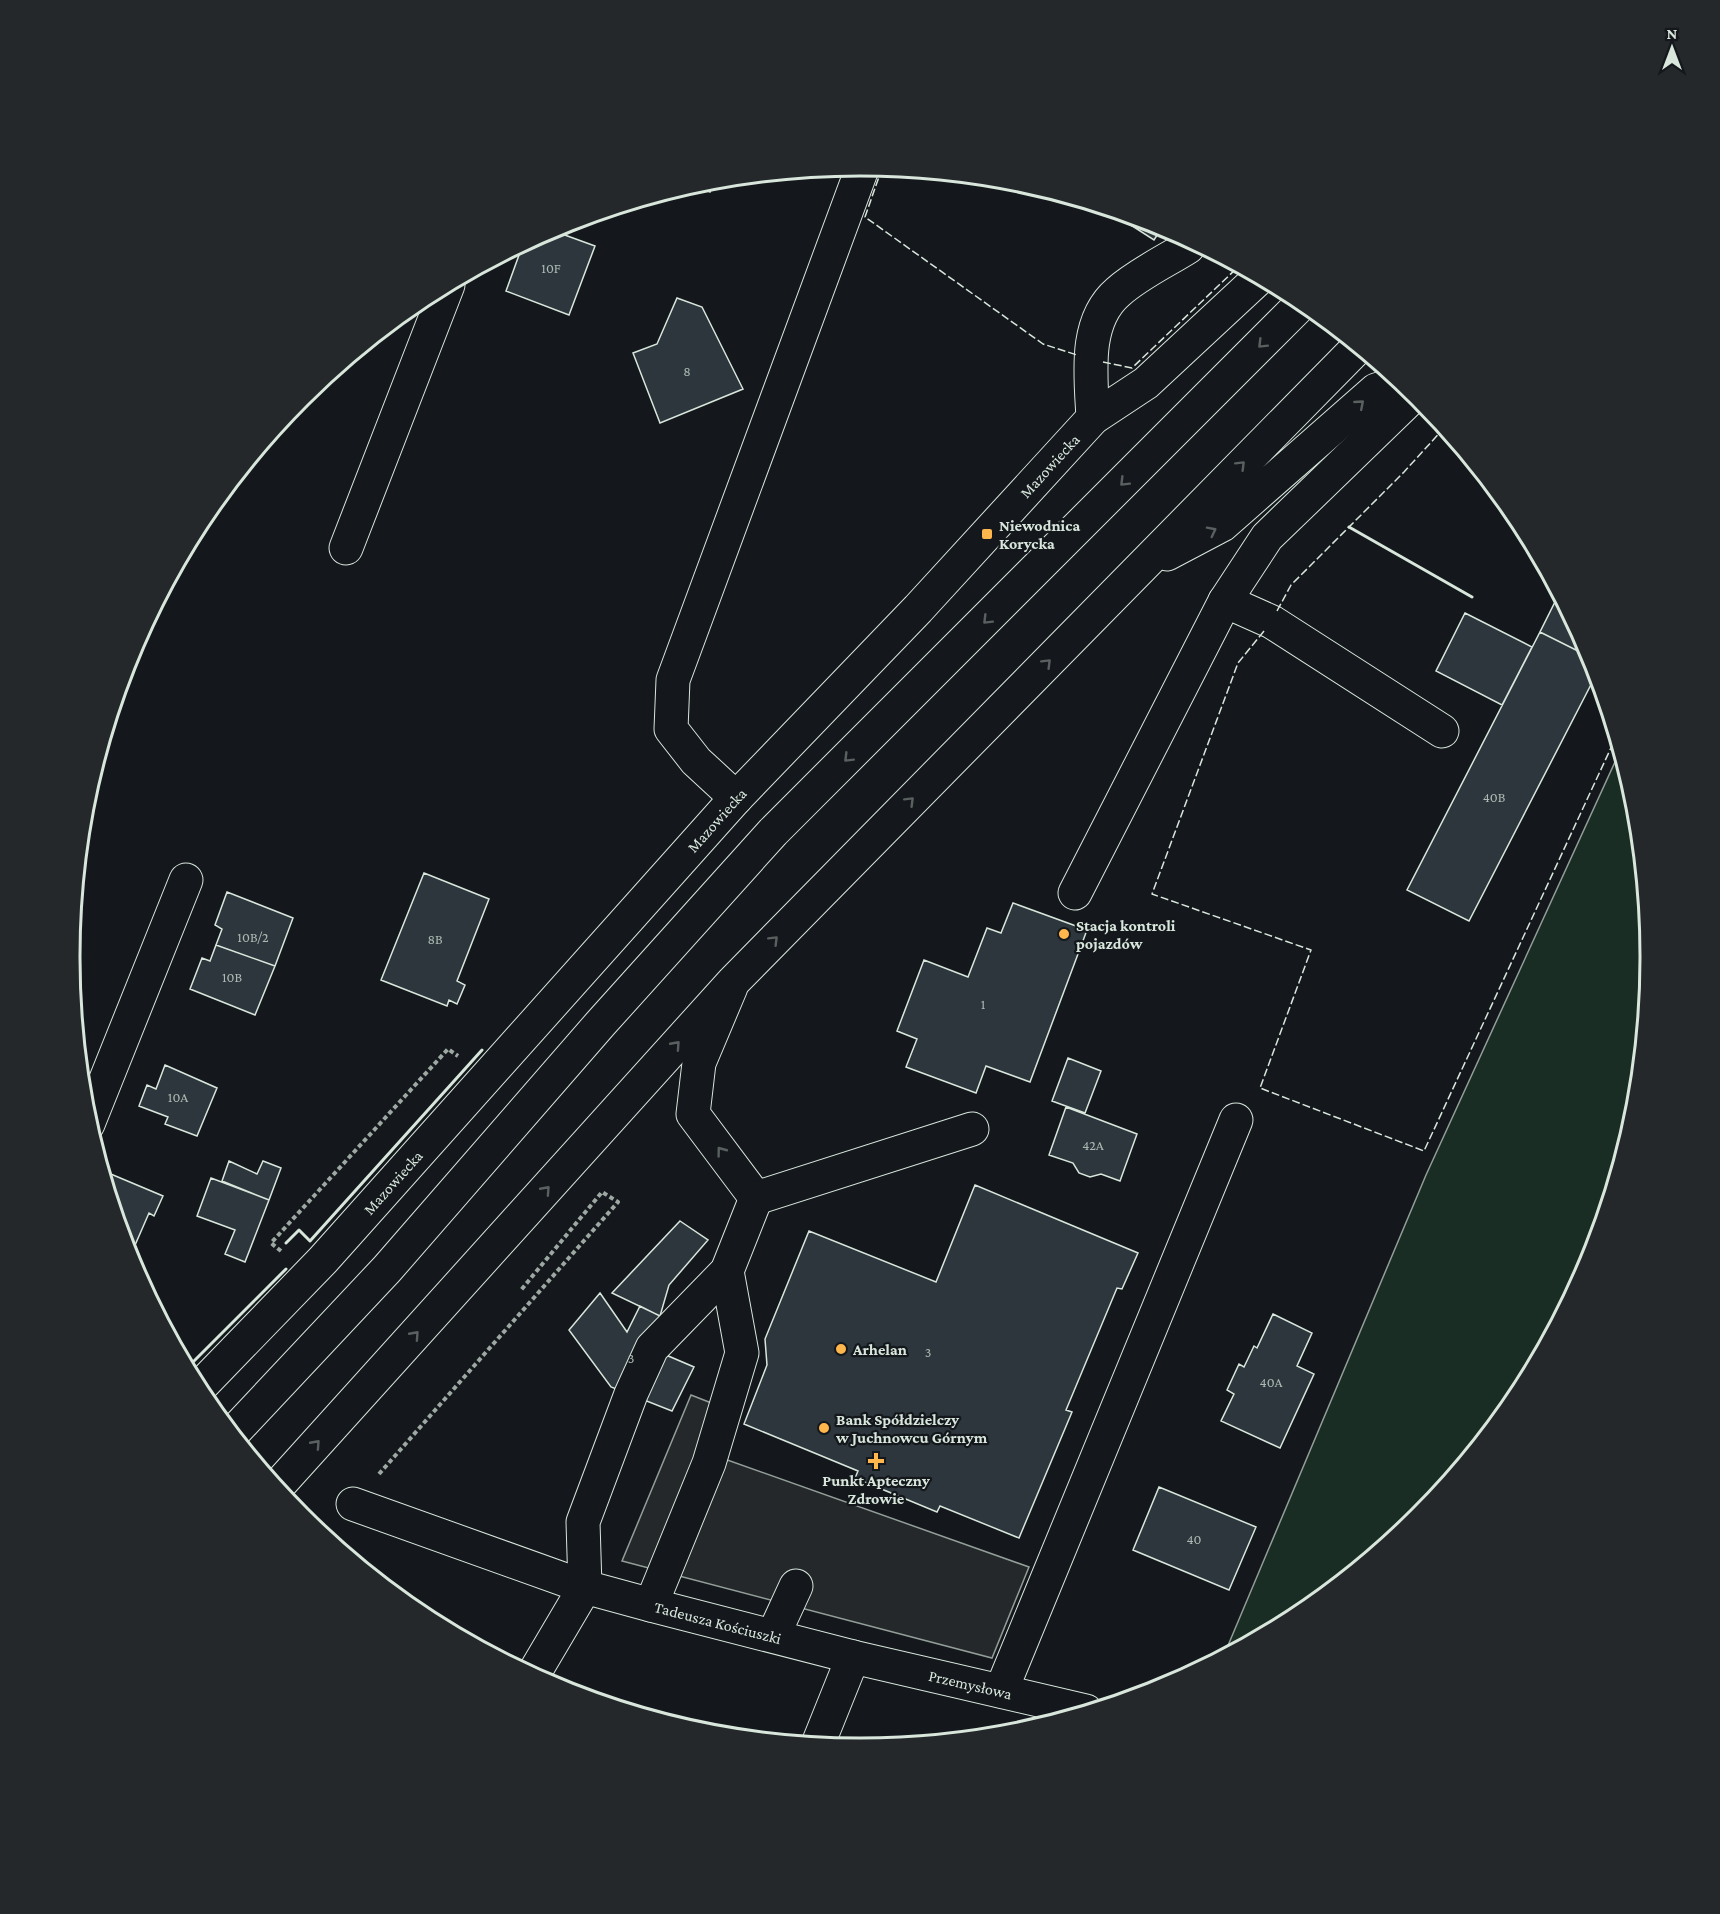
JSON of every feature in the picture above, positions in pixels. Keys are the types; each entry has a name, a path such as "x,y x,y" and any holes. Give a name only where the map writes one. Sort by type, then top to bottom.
{"main road":[{"path":"736,798 696,760 671,729 672,680 859,176"},
{"path":"1093,418 1090,359 1098,320 1117,292 1186,248"},
{"name":"Mazowiecka","path":"205,1382 331,1252 736,798 918,609 1093,418 1146,383 1253,283"},
{"path":"346,548 443,297"},
{"path":"238,1428 387,1269 773,832 1296,309"},
{"path":"282,1481 733,982 1353,352"},
{"path":"1141,567 1222,525 1376,390 1391,385"},
{"path":"1075,893 1225,601 1267,537 1408,401"},
{"path":"1225,601 1272,622 1442,730"},
{"path":"94,1109 186,880"},
{"path":"733,982 699,1063 693,1114 756,1198"},
{"path":"1000,1691 1236,1120"},
{"path":"756,1198 972,1129"},
{"path":"538,1667 585,1587 583,1522 652,1348 727,1271 756,1198"},
{"path":"651,1605 709,1463 742,1353 727,1271"},
{"name":"Tadeusza Kościuszki","path":"353,1504 585,1587 853,1657"},
{"path":"773,1636 796,1586"},
{"path":"821,1736 853,1657"},
{"name":"Przemysłowa","path":"853,1657 1072,1708"}],"path":[{"path":"301,1210 448,1049 463,1059"},
{"path":"353,1504 618,1202 602,1192 521,1290"}],"green space":[{"path":"1615,761 1626,805 1639,906 1639,1008 1626,1109 1599,1208 1581,1256 1536,1347 1509,1391 1447,1472 1375,1544 1335,1576 1294,1606 1228,1645 1426,1175"}],"shaded area":[{"path":"691,1395 719,1406 702,1451 1029,1567 992,1658 622,1561"}],"building":[{"path":"1132,226 1157,235 1154,240"},
{"path":"564,235 595,246 569,315 506,291 519,255"},
{"path":"677,298 702,307 743,389 660,423 633,353 657,344"},
{"path":"1555,602 1578,651 1540,632"},
{"path":"1465,613 1532,647 1502,705 1436,671"},
{"path":"1540,632 1578,651 1591,685 1469,921 1407,890"},
{"path":"424,873 489,899 457,981 465,985 457,1004 449,1000 447,1006 381,980"},
{"path":"227,892 293,918 275,966 216,945 222,929 215,925"},
{"path":"1013,903 1087,930 1030,1082 986,1066 976,1093 906,1067 917,1039 897,1031 924,960 968,977 987,928 1001,933"},
{"path":"216,945 275,966 255,1015 190,989 202,958 210,961"},
{"path":"1068,1058 1101,1071 1085,1113 1052,1101"},
{"path":"165,1065 217,1088 197,1136 165,1124 168,1117 139,1106 147,1085 156,1089"},
{"path":"1066,1107 1137,1134 1120,1181 1101,1174 1090,1177 1079,1173 1073,1163 1049,1155"},
{"path":"229,1161 257,1174 263,1161 281,1168 269,1200 222,1181"},
{"path":"111,1174 163,1196 154,1216 149,1213 135,1245"},
{"path":"211,1178 269,1200 245,1262 225,1254 235,1230 197,1216"},
{"path":"975,1185 1138,1253 1122,1289 1117,1288 1066,1410 1072,1412 1019,1538 940,1506 937,1512 855,1478 858,1471 744,1424 767,1365 765,1339 809,1231 936,1282"},
{"path":"680,1221 708,1240 669,1285 660,1316 612,1293"},
{"path":"600,1293 627,1332 640,1306 660,1316 645,1346 694,1367 672,1411 611,1387 569,1330"},
{"path":"1273,1314 1312,1333 1297,1366 1314,1374 1280,1448 1221,1421 1234,1394 1227,1390 1239,1364 1244,1367 1254,1346 1257,1348"},
{"path":"1159,1487 1256,1527 1229,1590 1133,1550"}],"fence":[{"path":"879,177 865,217 1043,344 1077,355"},
{"path":"1103,362 1132,368 1233,272"},
{"path":"1277,611 1291,585 1404,472 1439,434"},
{"path":"1264,631 1238,663 1152,894 1311,950 1260,1088 1424,1151 1611,747"}],"wall":[{"path":"1349,527 1472,597"},
{"path":"286,1243 299,1230 310,1241 482,1050"},
{"path":"193,1362 286,1269"}],"place":[{"name":"Niewodnica Korycka","path":"987,534"},
{"name":"Stacja kontroli pojazdów","path":"1064,934"},
{"name":"Arhelan","path":"841,1349"},
{"name":"Bank Spółdzielczy w Juchnowcu Górnym","path":"824,1428"},
{"name":"Punkt Apteczny Zdrowie","path":"876,1461"}]}
